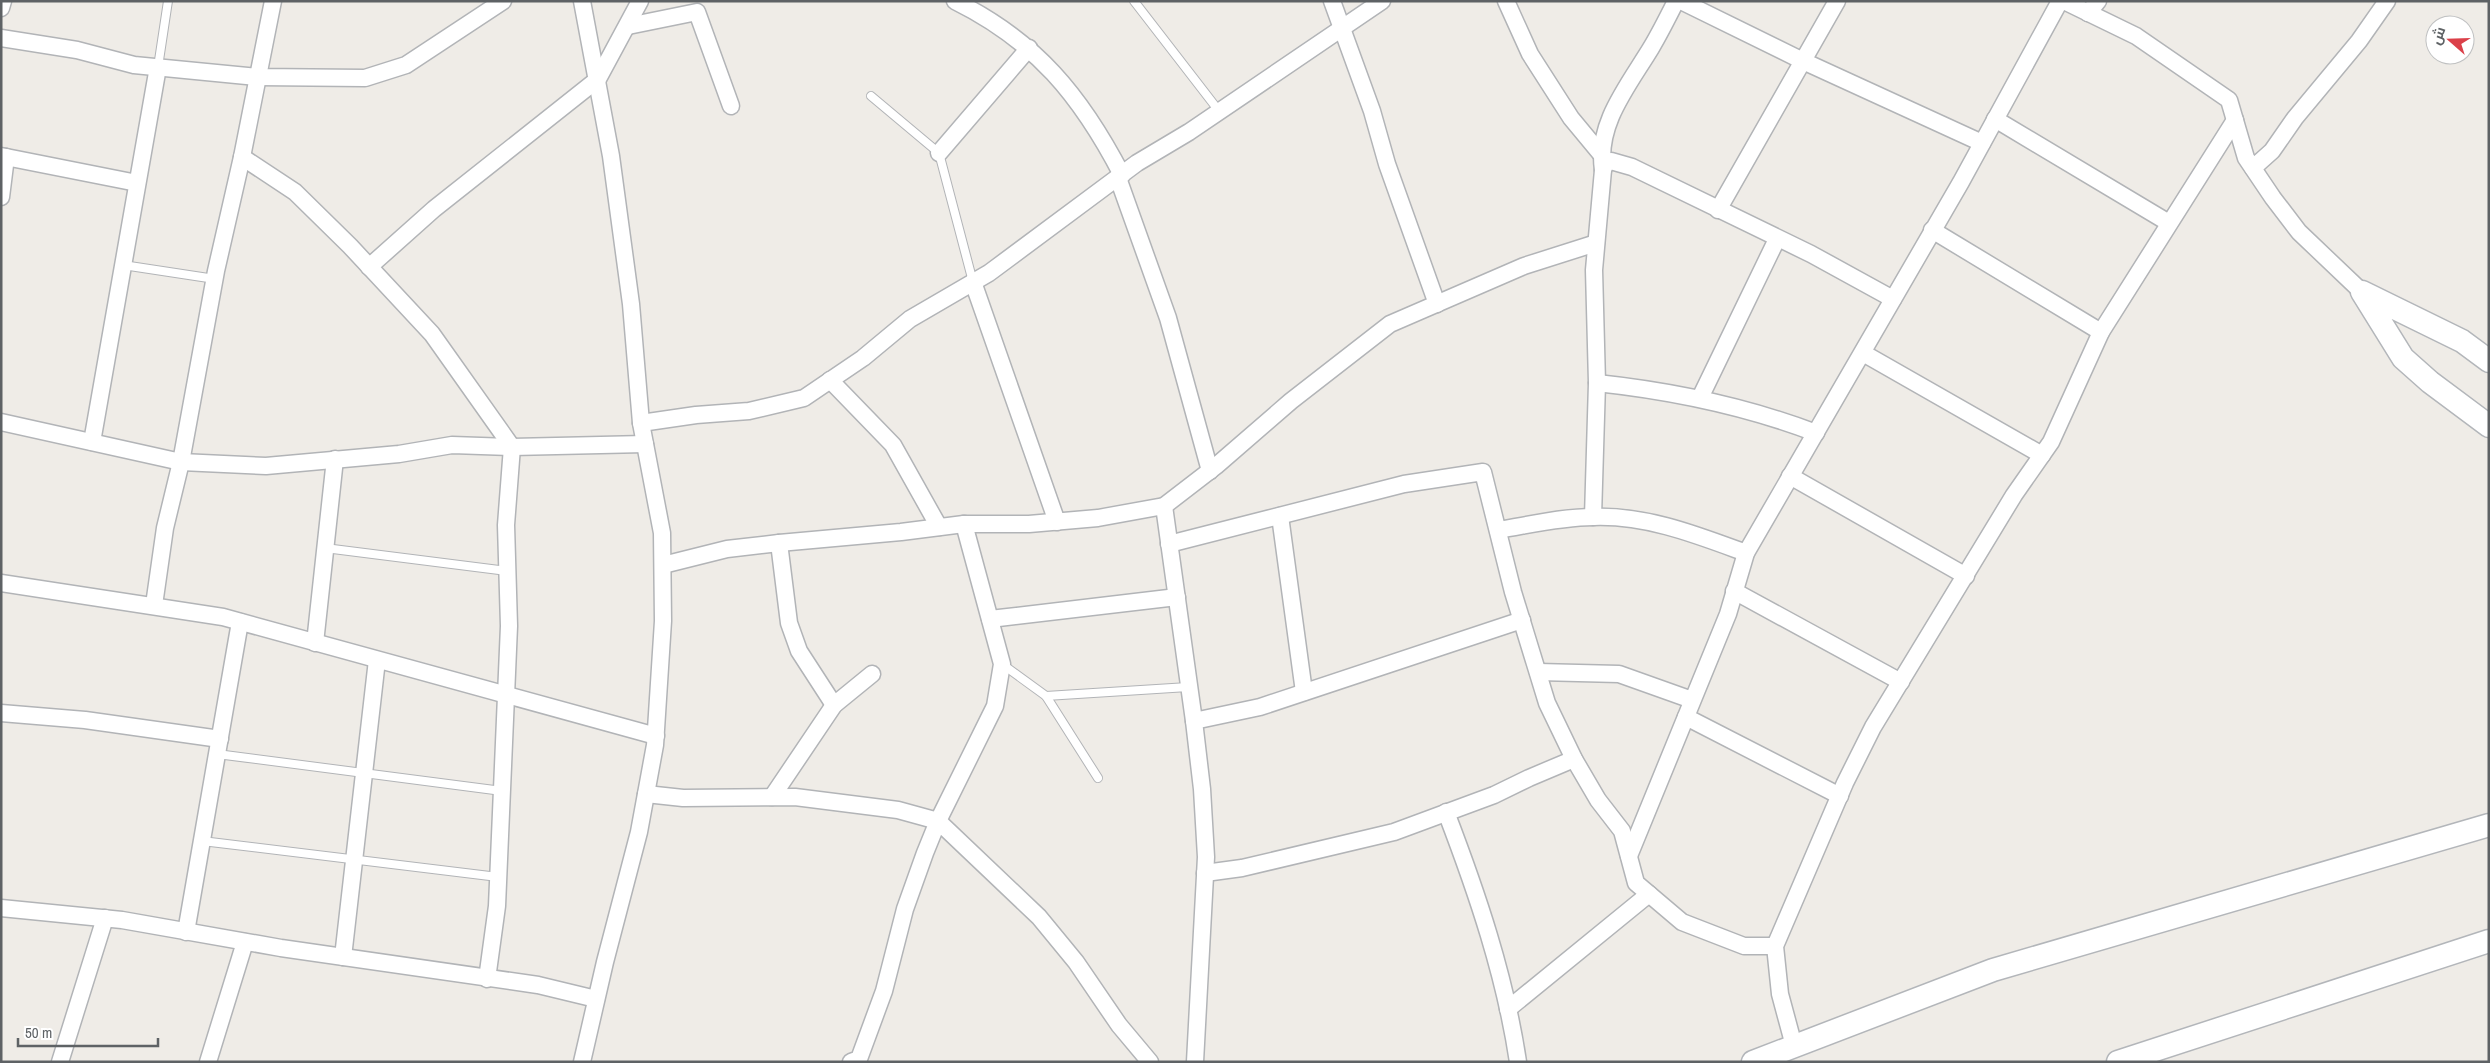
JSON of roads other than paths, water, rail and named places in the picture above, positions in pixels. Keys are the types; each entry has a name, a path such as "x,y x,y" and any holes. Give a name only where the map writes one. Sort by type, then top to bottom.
{"main road":[{"path":"2362,292 2462,341 2489,361"},
{"path":"2362,292 2403,358 2430,382 2489,426"},
{"path":"1754,1062 1994,970 2489,825"},
{"path":"2118,1062 2489,941"}],"street":[{"path":"1,8 3,1"},
{"path":"154,605 165,528 181,462 215,279 242,157 273,1"},
{"path":"1,38 77,50 134,65 258,76 365,78 406,65 503,1"},
{"path":"582,1 611,156 631,304 641,423 662,533 663,564 663,621 656,736 631,867 596,1000 582,1062"},
{"path":"369,267 490,163 598,79 640,1"},
{"path":"954,1 1004,30 1046,62 1080,104 1120,176 1168,318 1210,470"},
{"path":"1332,1 1372,111 1387,164 1437,304"},
{"path":"641,423 696,415 749,411 804,398 863,358 910,320 973,282 1120,176 1382,1"},
{"path":"1506,1 1530,54 1571,118 1600,153"},
{"path":"1603,170 1600,153 1604,134 1617,102 1676,1"},
{"path":"1682,1 1803,61 1982,143"},
{"path":"1718,210 1837,1"},
{"path":"1629,856 1728,614 1746,553 1863,353 2062,1 2093,7 2229,100 2246,158 2299,232 2362,292"},
{"path":"2253,168 2272,152 2295,118 2359,42 2387,1"},
{"path":"628,26 697,12 730,106"},
{"path":"938,153 1029,48"},
{"path":"92,442 158,67"},
{"path":"1995,119 2169,223"},
{"path":"1794,1046 1780,994 1775,946 1840,796 1874,726 2014,495 2042,455 2064,416 2101,332 2235,120"},
{"path":"1,197 4,157 137,183"},
{"path":"242,157 295,192 432,334 512,447 506,525 508,626 497,906 487,979"},
{"path":"1593,517 1597,383 1594,270 1603,170 1606,162 1620,163 1811,254 1893,299"},
{"path":"1932,230 2101,332"},
{"path":"1700,398 1777,239"},
{"path":"663,564 727,549 964,524 1057,522 1098,518 1164,506 1390,324 1524,266 1596,243"},
{"path":"973,282 1057,522"},
{"path":"1863,353 2042,455"},
{"path":"830,380 893,445 939,527"},
{"path":"1597,383 1647,388 1700,398 1788,422 1816,433"},
{"path":"1,422 181,462 266,466 399,454 452,445 512,447 645,444"},
{"path":"315,643 335,459"},
{"path":"1169,544 1404,484 1483,472 1522,620 1547,703 1574,759 1598,800 1622,831 1636,883 1682,922 1744,946 1775,946"},
{"path":"1790,476 1966,576"},
{"path":"1164,506 1202,789 1205,873 1195,1062"},
{"path":"1280,516 1304,692"},
{"path":"1498,530 1593,517 1663,525 1746,553"},
{"path":"851,1062 859,1059 884,991 905,909 938,821 995,706 1002,664 964,524"},
{"path":"779,543 789,623 799,650 834,705"},
{"path":"1,583 154,605 240,622 656,736"},
{"path":"1734,591 1901,682"},
{"path":"990,619 1177,597"},
{"path":"1194,721 1260,707 1522,620"},
{"path":"186,932 240,622"},
{"path":"343,957 377,660"},
{"path":"1538,672 1619,674 1692,700"},
{"path":"772,797 834,705 872,674"},
{"path":"1,713 85,720 218,746"},
{"path":"1686,718 1840,796"},
{"path":"1205,873 1242,868 1394,832 1494,795 1528,778 1574,759"},
{"path":"646,794 682,798 795,797 898,810 938,821 1039,917 1076,962 1119,1025 1150,1062"},
{"path":"1446,812 1476,890 1508,1009 1518,1062"},
{"path":"1508,1009 1649,894"},
{"path":"1,908 105,918 245,942 538,985 596,1000"},
{"path":"60,1062 105,918"},
{"path":"208,1062 245,942"}],"lane":[{"path":"158,67 168,1"},
{"path":"1134,1 1219,111"},
{"path":"870,96 938,153 973,282"},
{"path":"123,265 215,279"},
{"path":"325,548 507,571"},
{"path":"1002,664 1046,696 1098,778"},
{"path":"1046,696 1188,687"},
{"path":"218,746 364,773 502,791"},
{"path":"202,841 498,877"}]}
